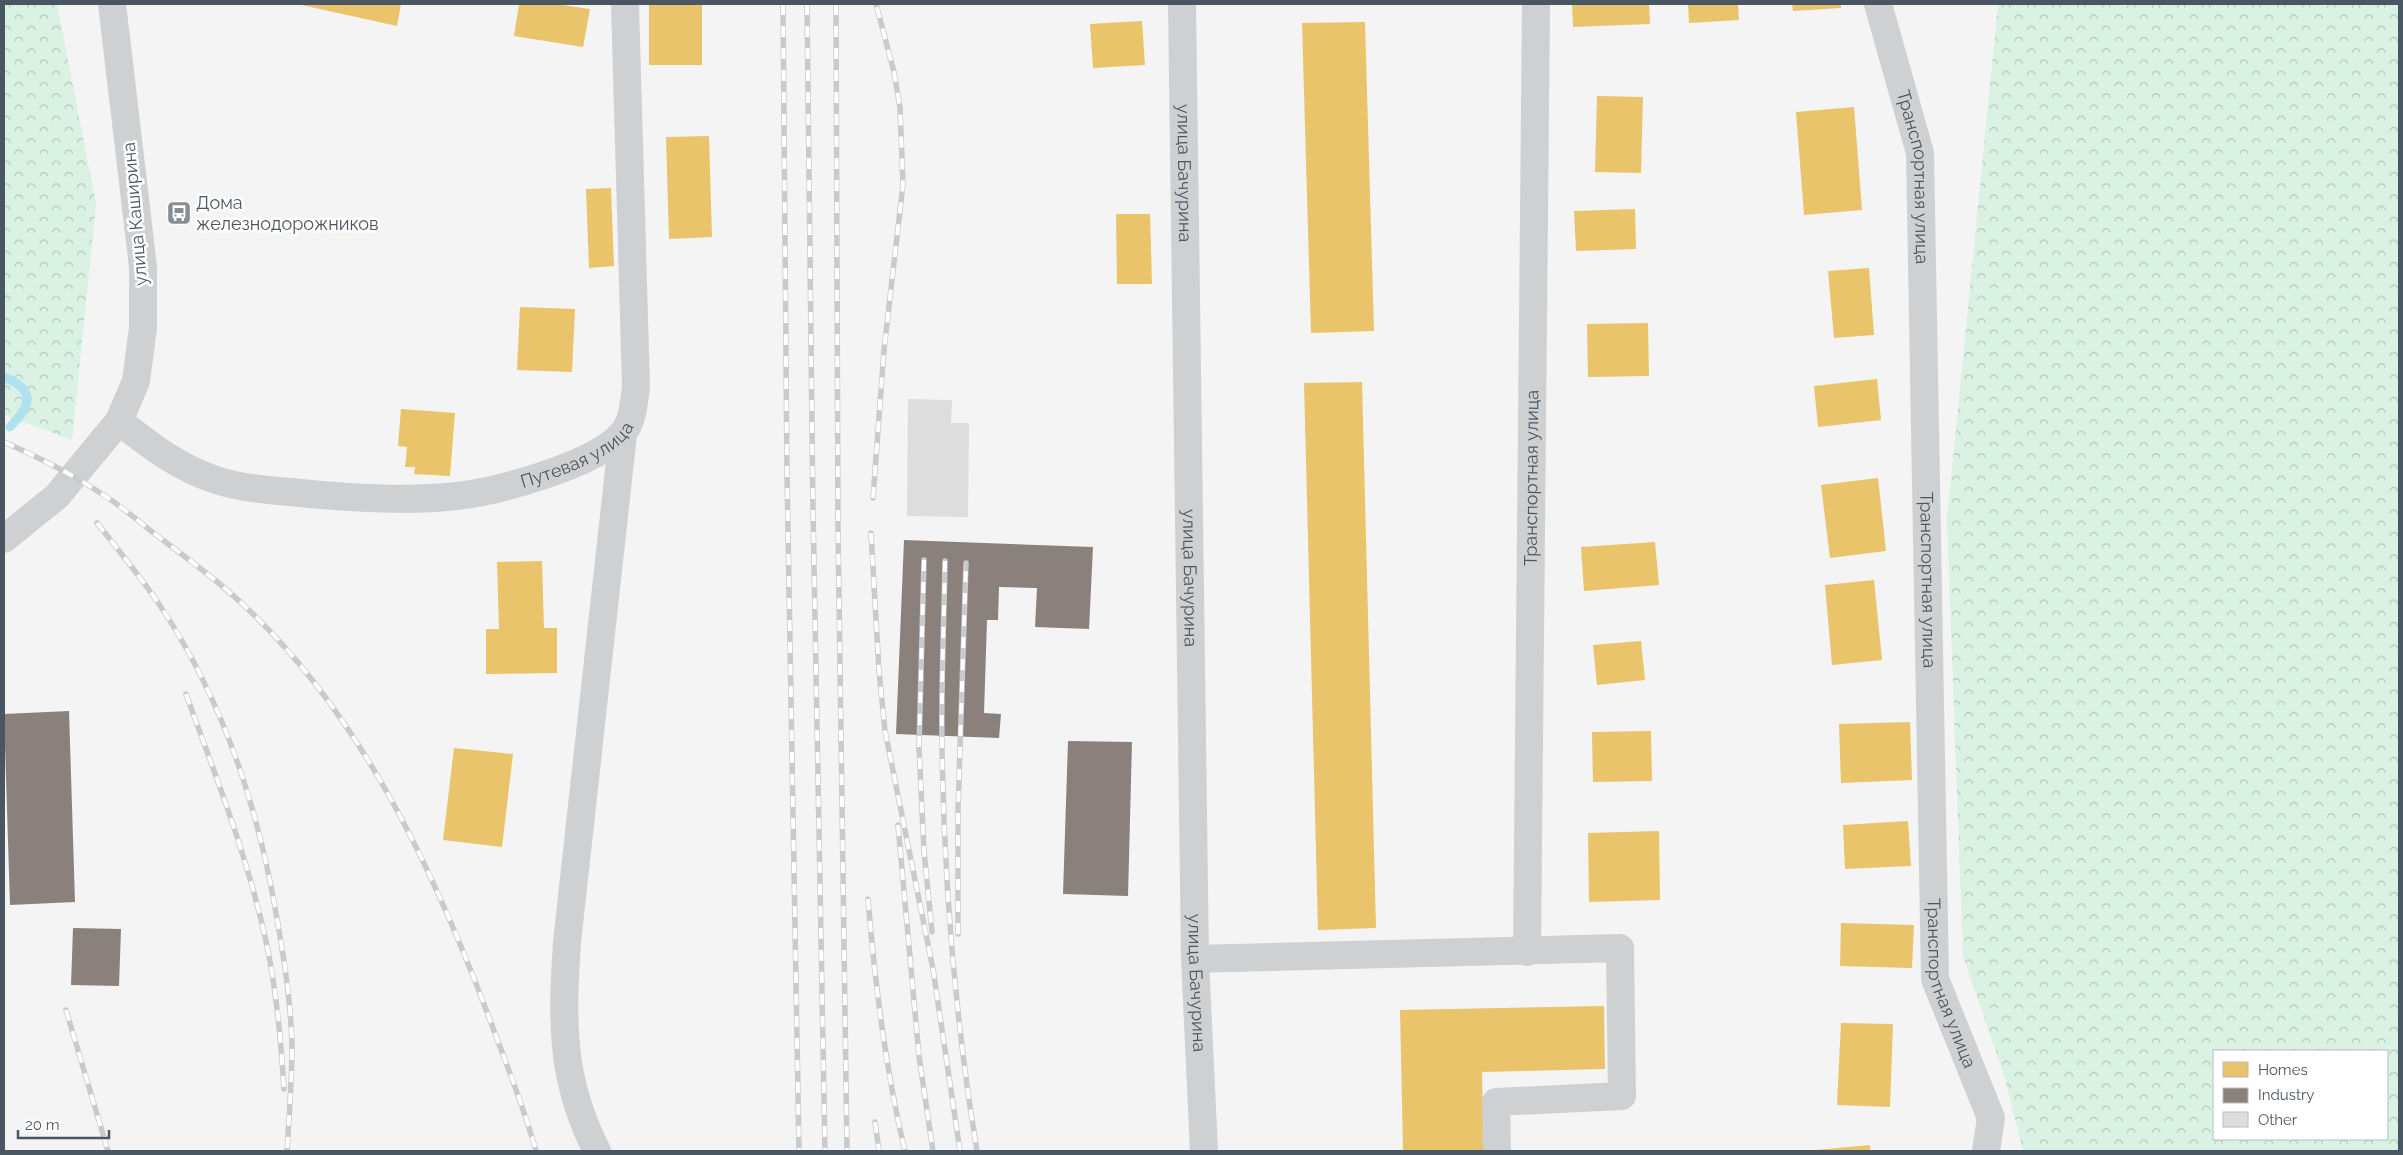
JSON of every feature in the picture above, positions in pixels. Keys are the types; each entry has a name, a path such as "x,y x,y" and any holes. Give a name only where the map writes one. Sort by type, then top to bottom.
{"street":[{"name":"улица Каширина","path":"4,540 56,496 120,421 136,381 143,328 143,266 112,4"},
{"name":"Путевая улица","path":"120,421 152,447 188,470 217,481 253,488 315,495 375,498 458,496 523,481 574,465 599,451 623,434 634,411 636,387 625,4"},
{"name":"улица Бачурина","path":"1182,4 1195,959 1204,1151"},
{"name":"Транспортная улица","path":"1527,952 1536,4"},
{"name":"Транспортная улица","path":"1878,4 1920,154 1935,979 1991,1118 1986,1151"},
{"path":"597,1151 584,1126 573,1093 565,1053 563,1012 567,942 623,434"},
{"path":"574,465 590,471 601,479 616,498"},
{"path":"1195,959 1527,952 1620,948 1622,1096 1496,1102 1498,1151"}],"green space":[{"path":"4,4 57,4 96,204 72,440 4,415"},
{"path":"1998,4 2399,4 2399,1151 2023,1151 2005,1078 1963,956 1947,520"}],"building: Homes":[{"path":"297,4 401,4 397,26"},
{"path":"519,4 555,4 590,9 583,47 514,36"},
{"path":"649,4 702,4 702,65 649,65"},
{"path":"1572,4 1649,4 1650,24 1573,27"},
{"path":"1688,4 1738,4 1739,20 1689,23"},
{"path":"1792,4 1841,4 1841,8 1793,11"},
{"path":"1142,21 1145,65 1093,68 1090,24"},
{"path":"1365,22 1374,331 1311,333 1302,23"},
{"path":"1597,96 1643,97 1641,173 1595,172"},
{"path":"1854,107 1862,210 1804,215 1796,112"},
{"path":"709,136 712,237 669,239 666,137"},
{"path":"611,188 614,266 589,268 586,189"},
{"path":"1635,209 1636,249 1576,251 1574,211"},
{"path":"1116,214 1150,214 1152,284 1117,284"},
{"path":"1869,268 1874,335 1834,338 1828,271"},
{"path":"520,307 575,309 572,372 517,370"},
{"path":"1648,323 1649,376 1588,377 1587,324"},
{"path":"1877,379 1881,420 1818,427 1814,386"},
{"path":"1362,382 1376,928 1318,930 1304,383"},
{"path":"401,409 455,413 450,476 414,474 415,467 405,467 407,447 398,446"},
{"path":"1878,478 1886,551 1830,558 1821,485"},
{"path":"1655,542 1659,585 1584,591 1581,547"},
{"path":"542,561 544,628 557,628 557,673 486,674 486,629 499,629 497,562"},
{"path":"1874,580 1882,660 1832,665 1825,585"},
{"path":"1641,641 1645,680 1597,685 1593,645"},
{"path":"1910,722 1912,780 1841,783 1839,724"},
{"path":"1651,731 1652,781 1593,782 1592,732"},
{"path":"454,748 513,754 502,847 443,840"},
{"path":"1908,821 1911,866 1845,869 1843,825"},
{"path":"1659,831 1660,900 1589,902 1588,833"},
{"path":"1841,923 1914,925 1912,968 1840,966"},
{"path":"1604,1006 1605,1069 1482,1072 1484,1151 1403,1151 1400,1010"},
{"path":"1841,1023 1893,1024 1890,1107 1837,1105"},
{"path":"1870,1145 1870,1151 1816,1151 1816,1150"}],"building: Industry":[{"path":"904,540 1093,547 1089,629 1035,627 1037,588 999,587 998,620 987,620 984,713 1001,714 999,738 896,734"},
{"path":"69,711 75,902 10,905 4,714"},
{"path":"1068,741 1132,742 1128,896 1063,894"},
{"path":"73,928 121,929 119,986 71,985"}],"building: Other":[{"path":"908,399 952,400 951,423 969,423 968,517 907,516"}],"waterway":[{"path":"4,377 22,388 26,393 27,399 26,406 10,427"}],"railway":[{"path":"783,4 787,474 799,1151"},
{"path":"807,4 813,510 825,1151"},
{"path":"836,4 838,526 847,1151"},
{"path":"873,498 884,350 903,184 900,108 894,72 876,4"},
{"path":"4,442 56,467 93,488 206,573 250,611 290,654 327,699 360,748 390,798 418,850 443,904 507,1064 536,1151"},
{"path":"97,523 150,591 180,637 218,712 247,791 268,872 289,996 292,1058 287,1151"},
{"path":"871,533 879,671 885,731 933,969 960,1151"},
{"path":"924,560 919,747 924,851 932,932"},
{"path":"945,561 942,677 945,848 957,1000 977,1151"},
{"path":"958,934 958,811 966,563"},
{"path":"186,694 231,819 260,914 276,999 284,1089"},
{"path":"898,825 919,1056 933,1151"},
{"path":"868,899 882,1026 892,1089 905,1151"},
{"path":"66,1010 108,1151"},
{"path":"875,1122 879,1151"}],"place":[{"name":"Дома железнодорожников","path":"179,213"}]}
